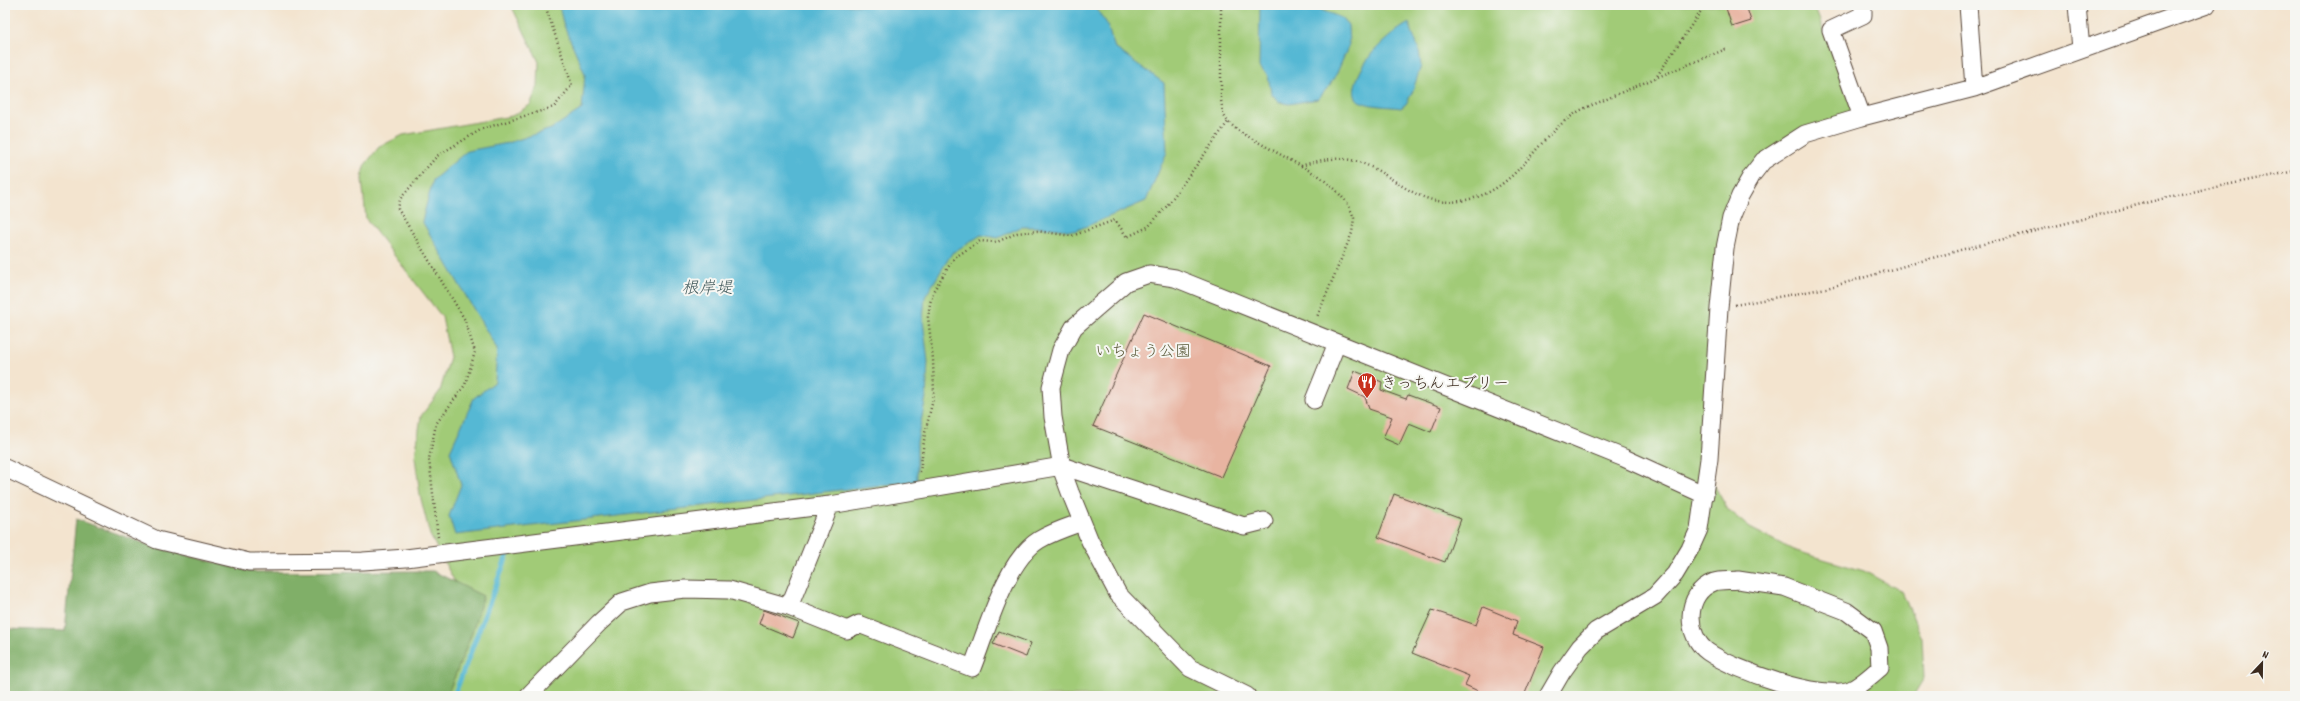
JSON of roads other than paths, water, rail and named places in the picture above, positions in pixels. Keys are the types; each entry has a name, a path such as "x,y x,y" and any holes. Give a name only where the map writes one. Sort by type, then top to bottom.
{"street":[{"path":"1862,117 1831,30 1863,15 1863,5"},
{"path":"1968,5 1974,88"},
{"path":"2077,5 2081,49"},
{"path":"1548,696 1562,672 1580,647 1596,631 1655,596 1675,574 1690,549 1699,529 1709,459 1719,308 1725,248 1731,218 1752,175 1763,161 1805,134 1862,117 1974,88 2207,5"},
{"path":"1247,696 1190,668 1118,594 1090,541 1062,466 1053,417 1051,387 1061,350 1074,327 1126,282 1149,274 1175,278 1624,458 1705,495"},
{"path":"1314,400 1337,343"},
{"path":"5,468 157,540 249,562 363,561 406,558 830,505 1062,466 1244,526 1264,521"},
{"path":"790,607 830,505"},
{"path":"528,696 599,623 622,602 657,592 684,589 729,590 790,607 847,630 859,624 972,668 1011,570 1024,553 1039,540 1082,522"},
{"path":"1738,580 1784,587 1846,611 1873,631 1879,648 1880,668 1850,690 1826,692 1764,679 1708,652 1691,629 1691,608 1697,594 1713,582 1738,580"}],"water":[{"name":"根岸堤","path":"559,5 1093,5 1106,22 1115,48 1164,83 1167,152 1146,201 1075,231 1042,227 1021,227 998,238 981,235 952,253 925,297 923,320 928,362 926,397 917,442 917,481 455,535 449,516 461,485 450,451 474,398 495,382 497,349 422,221 433,180 467,151 508,143 551,129 582,109 585,74 563,23"},
{"path":"1262,5 1308,5 1342,18 1348,25 1349,45 1337,73 1329,86 1318,99 1289,104 1279,102 1271,93 1268,76 1259,67 1260,8"},
{"path":"1409,23 1419,50 1421,66 1412,93 1406,104 1401,108 1374,105 1359,101 1355,97 1354,90 1359,75 1367,60 1387,39"}],"waterway":[{"path":"454,696 510,548"}],"place":[{"name":"きっちんエブリー","path":"1367,399"}],"park label":[{"name":"いちょう公園","path":"1143,350"}]}
